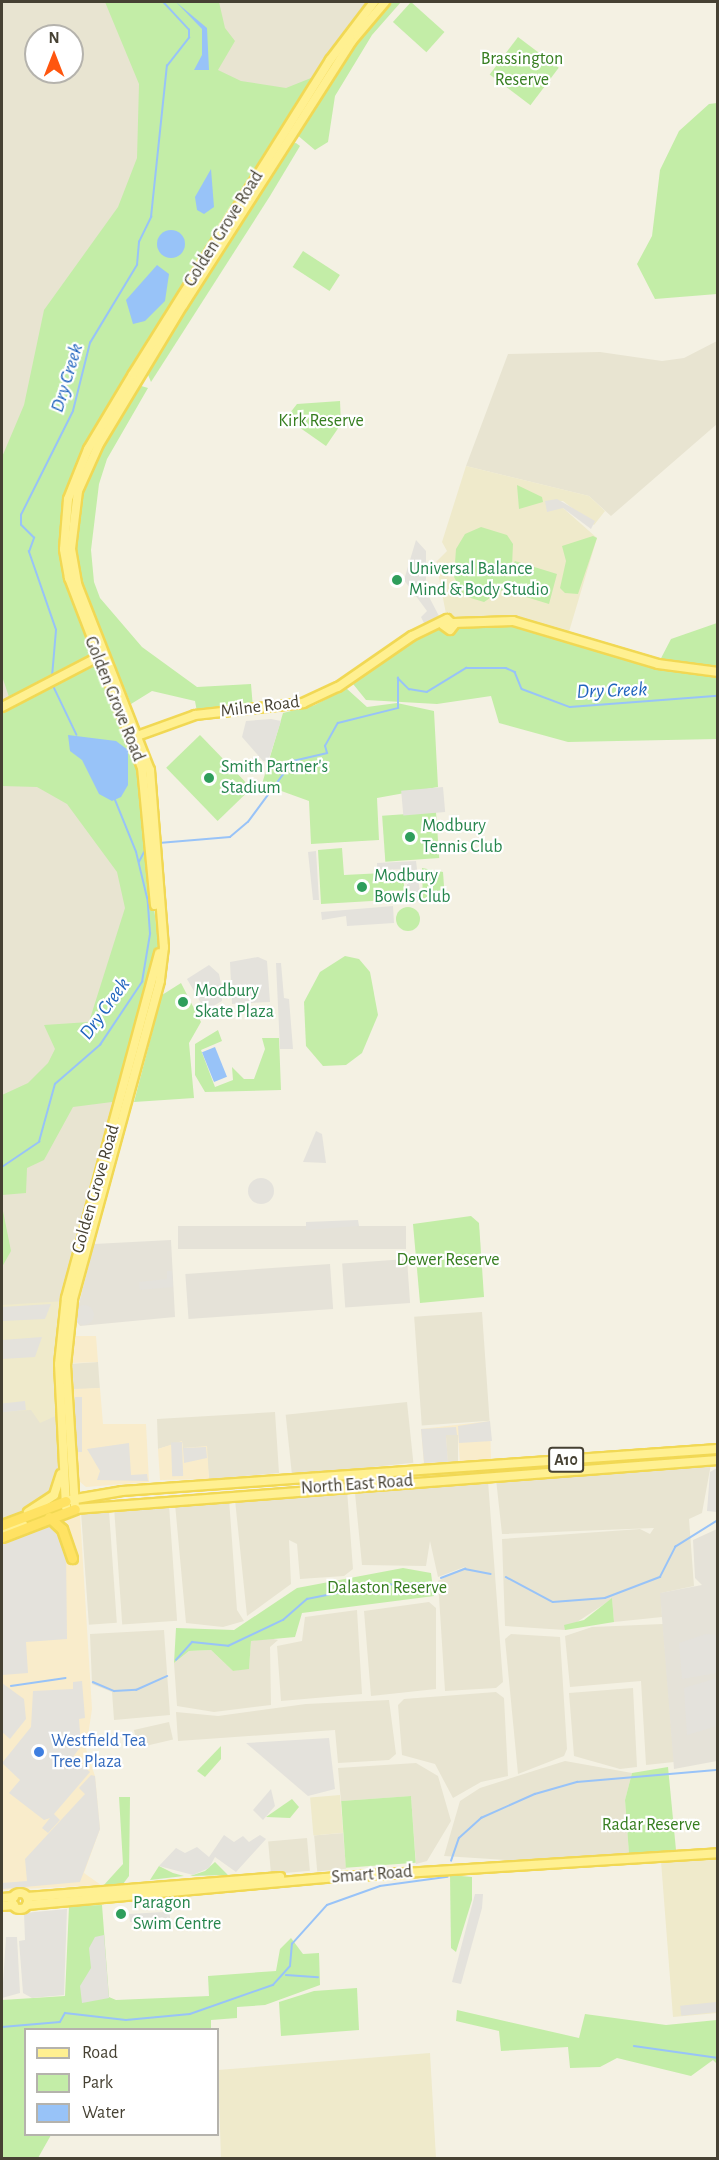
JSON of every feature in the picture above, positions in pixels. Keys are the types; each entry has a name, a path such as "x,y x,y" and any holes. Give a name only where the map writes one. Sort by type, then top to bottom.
{"highway":[{"name":"North East Road","path":"2,1526 21,1516 70,1505"},
{"name":"North East Road","path":"2,1537 70,1505"},
{"path":"49,1516 62,1529 72,1558"}],"main road":[{"name":"Golden Grove Road","path":"70,1505 59,1364 66,1298 141,1037 161,946 140,735 78,609 64,549 75,474 321,74 374,2"},
{"name":"Golden Grove Road","path":"149,810 142,768 77,584 71,549 78,491 89,462 290,137 384,2"},
{"name":"Milne Road","path":"132,739 195,715 303,703 338,687 403,641 443,625 449,619 454,623 519,622 658,664 717,672"},
{"path":"2,707 101,656"},
{"name":"North East Road","path":"70,1505 92,1495 717,1449"},
{"name":"North East Road","path":"70,1505 717,1460"},
{"path":"67,1463 78,1487 92,1495"},
{"path":"21,1516 54,1495 67,1463"},
{"path":"2,1526 30,1523"},
{"name":"Smart Road","path":"27,1901 717,1851"},
{"path":"2,1898 27,1901"},
{"path":"2,1906 14,1901 27,1901"}],"shaded area":[{"path":"2,2 374,2 355,23 75,474 64,526 158,929 66,1298 59,1485 47,1501 2,1523"},
{"path":"717,341 717,424 611,516 589,496 466,466 508,354 600,352 662,361 684,358"},
{"path":"466,466 589,496 605,511 594,525 563,501 545,502 563,508 597,538 568,635 447,619 436,562 447,551 442,542"},
{"path":"557,499 595,521 591,529 563,508 547,512 545,501"},
{"path":"416,540 426,551 426,587 439,592 427,593 439,616 424,623 421,617 427,611 404,580"},
{"path":"271,719 281,721 268,762 263,761 242,737 246,721"},
{"path":"443,787 445,812 403,816 401,791"},
{"path":"316,851 319,900 313,900 308,852"},
{"path":"416,861 421,901 408,902 406,869 377,870 377,863"},
{"path":"393,906 394,923 347,926 346,916 322,920 321,912"},
{"path":"258,957 267,961 270,1002 232,1004 230,962"},
{"path":"276,963 281,963 284,998 289,999 293,1049 280,1049"},
{"path":"209,965 219,974 222,989 222,1001 210,1008 202,1005 187,979"},
{"path":"316,1131 322,1134 326,1163 303,1162"},
{"path":"261,1178 270,1182 274,1191 270,1200 261,1204 252,1200 248,1191 252,1182"},
{"path":"358,1220 359,1226 306,1230 306,1222"},
{"path":"178,1226 406,1226 406,1249 178,1249"},
{"path":"171,1240 175,1317 80,1326 75,1319 94,1244"},
{"path":"407,1259 410,1303 345,1307 342,1264"},
{"path":"330,1264 333,1309 188,1319 185,1274"},
{"path":"167,1271 172,1271 173,1287 140,1290 139,1282 167,1279"},
{"path":"65,1301 60,1414 40,1423 31,1410 2,1412 2,1305"},
{"path":"51,1304 45,1319 2,1321 2,1307"},
{"path":"84,1305 91,1308 94,1315 91,1322 84,1325 77,1322 74,1315 77,1308"},
{"path":"482,1312 490,1421 422,1425 414,1317"},
{"path":"74,1336 96,1336 98,1362 72,1363"},
{"path":"42,1337 35,1357 2,1359 2,1340"},
{"path":"98,1362 100,1388 74,1390 72,1364"},
{"path":"100,1388 103,1424 146,1424 149,1482 86,1487 79,1481 73,1389"},
{"path":"75,1397 82,1397 82,1452 75,1452"},
{"path":"25,1401 26,1410 3,1412 2,1403"},
{"path":"407,1402 413,1463 292,1475 286,1415"},
{"path":"275,1412 279,1473 209,1479 206,1447 183,1448 182,1442 158,1449 157,1419"},
{"path":"490,1421 491,1460 460,1463 458,1435 446,1435 448,1464 424,1464 421,1429"},
{"path":"490,1421 492,1441 459,1443 458,1426"},
{"path":"456,1427 457,1435 446,1435 448,1462 424,1463 421,1429"},
{"path":"446,1435 458,1435 458,1464 446,1464"},
{"path":"182,1441 183,1448 207,1446 209,1479 160,1480 158,1449"},
{"path":"171,1442 182,1442 183,1476 172,1476"},
{"path":"129,1443 131,1475 147,1474 148,1481 97,1480 100,1471 87,1449"},
{"path":"206,1447 207,1458 184,1463 183,1448"},
{"path":"711,1464 702,1513 689,1519 694,1586 661,1593 662,1617 614,1622 612,1599 565,1630 505,1626 502,1539 640,1529 650,1534 654,1528 502,1534 496,1479"},
{"path":"717,1468 717,1512 707,1511 710,1472"},
{"path":"488,1481 503,1682 496,1688 445,1691 438,1581 467,1566 438,1577 430,1541 426,1566 362,1565 355,1493"},
{"path":"347,1490 353,1569 344,1576 300,1579 297,1544 289,1540 291,1584 247,1616 235,1500"},
{"path":"229,1499 237,1610 244,1621 223,1627 186,1623 175,1504"},
{"path":"169,1505 177,1621 122,1625 114,1509"},
{"path":"109,1511 117,1623 89,1625 81,1513"},
{"path":"80,1515 92,1709 86,1749 95,1776 100,1829 84,1873 101,1885 2,1890 2,1543"},
{"path":"51,1525 66,1550 67,1639 26,1642 28,1673 2,1675 2,1544"},
{"path":"717,1529 717,1761 674,1769 660,1593 702,1585 695,1578 693,1540"},
{"path":"429,1602 436,1608 436,1689 371,1696 364,1611"},
{"path":"357,1610 362,1694 281,1701 277,1646 302,1641 305,1617"},
{"path":"663,1624 674,1762 646,1765 641,1681 570,1687 565,1636 592,1627"},
{"path":"164,1630 170,1715 114,1720 112,1692 92,1684 90,1634"},
{"path":"511,1634 560,1637 567,1749 564,1756 518,1774 505,1639"},
{"path":"706,1634 717,1635 717,1673 682,1679 679,1643"},
{"path":"269,1638 278,1640 270,1647 271,1705 214,1712 177,1706 174,1663 189,1651 211,1650 233,1671 249,1668 251,1641"},
{"path":"717,1678 717,1726 687,1735 684,1688"},
{"name":"Westfield Tea Tree Plaza","path":"82,1681 85,1718 79,1719 81,1746 73,1757 90,1772 54,1814 60,1820 48,1833 42,1828 50,1818 44,1820 9,1793 20,1780 2,1763 31,1727 33,1691 73,1689 73,1682"},
{"path":"2,1683 24,1699 26,1719 10,1739 2,1732"},
{"path":"633,1688 637,1767 620,1769 574,1756 569,1693"},
{"path":"496,1692 504,1698 508,1776 481,1782 453,1798 435,1764 402,1755 398,1705 404,1699"},
{"path":"389,1700 396,1754 389,1760 338,1763 335,1730 178,1741 176,1712 218,1716 306,1704"},
{"path":"169,1722 173,1740 138,1748 134,1730"},
{"path":"329,1738 335,1789 308,1796 246,1743"},
{"path":"565,1761 632,1773 625,1800 629,1854 522,1861 444,1856 460,1801 480,1788"},
{"path":"416,1763 438,1776 451,1821 427,1861 416,1864 411,1796 341,1801 338,1768"},
{"path":"91,1775 95,1776 100,1829 80,1882 2,1889 2,1883 27,1881 25,1859 85,1794 79,1788"},
{"path":"271,1789 275,1806 263,1820 253,1810"},
{"path":"340,1795 343,1833 313,1835 310,1798"},
{"path":"343,1833 346,1869 317,1871 314,1836"},
{"path":"224,1835 234,1842 243,1836 249,1842 260,1835 266,1839 236,1872 215,1857 209,1868 193,1875 159,1866 176,1848 185,1853 197,1847 209,1857"},
{"path":"307,1838 310,1871 271,1874 268,1841"},
{"path":"717,1857 717,2013 673,2017 661,1861"},
{"path":"475,1894 483,1894 482,1908 461,1984 452,1982"},
{"path":"163,1900 169,1900 170,1918 130,1922 129,1914 164,1912"},
{"path":"67,1909 64,1995 32,1998 23,1993 19,1941 25,1940 24,1913"},
{"path":"104,1935 109,1998 82,2003 80,1986 91,1968 89,1948 95,1937"},
{"path":"6,1937 17,1937 20,1993 2,1998"},
{"path":"716,2002 717,2012 681,2016 680,2006"},
{"path":"430,2053 436,2158 221,2158 219,2070"}],"green space":[{"path":"105,2 219,2 225,28 235,41 218,70 241,81 286,88 321,74 75,474 64,549 136,749 159,951 119,1108 112,1102 73,1107 44,1160 27,1168 26,1193 2,1195 2,1095 28,1083 48,1063 55,1049 44,1025 89,1022 125,908 117,872 67,804 37,787 2,786 2,707 11,703 2,676 2,457 24,405 44,310 118,207 137,158 139,84"},
{"path":"388,2 401,2 372,35 335,96 328,142 315,150 296,134 354,42"},
{"path":"411,2 444,32 426,52 393,22"},
{"name":"Brassington Reserve","path":"518,37 559,68 530,105 490,75"},
{"path":"717,103 717,294 655,299 637,264 652,236 660,170 679,131 709,104"},
{"path":"296,143 300,146 270,196 151,382 146,370 289,144"},
{"path":"303,251 340,275 330,291 293,267"},
{"path":"138,385 148,388 107,459 99,484 91,550 94,582 100,598 142,647 197,687 251,684 253,708 197,712 195,701 152,691 131,704 79,583 74,554 80,492"},
{"name":"Kirk Reserve","path":"340,401 341,424 326,446 286,418 297,404"},
{"path":"517,485 542,497 543,502 519,509"},
{"path":"481,527 507,535 513,544 512,566 515,561 557,574 549,604 506,591 507,587 484,602 464,596 454,577 456,549 465,534"},
{"path":"593,536 597,538 578,594 565,593 560,588 566,561 562,546"},
{"path":"513,621 658,664 671,639 717,623 717,739 568,742 499,723 491,696 437,704 366,700 349,679 391,648 443,625"},
{"path":"346,688 367,707 397,703 434,711 438,787 377,798 379,840 311,844 309,801 262,784 283,713 315,705"},
{"name":"Smith Partner's Stadium","path":"200,735 251,788 218,821 166,768"},
{"name":"Modbury Tennis Club","path":"436,812 439,858 385,862 382,816"},
{"name":"Modbury Bowls Club","path":"342,848 344,875 403,872 405,899 321,904 318,850"},
{"path":"422,868 443,872 445,900 423,901"},
{"path":"408,907 417,910 420,919 417,928 408,931 399,928 396,919 399,910"},
{"path":"345,956 359,959 370,972 378,1015 362,1053 346,1065 323,1066 306,1046 304,1002 320,972"},
{"path":"181,983 201,1022 189,1043 194,1098 134,1102 162,995"},
{"path":"218,1030 222,1041 201,1050 215,1087 233,1080 232,1067 244,1079 254,1079 265,1049 262,1038 279,1038 281,1090 205,1092 195,1075 195,1044"},
{"path":"2,1206 11,1251 2,1267"},
{"name":"Dewer Reserve","path":"471,1216 479,1223 484,1297 420,1303 413,1224"},
{"name":"Dalaston Reserve","path":"403,1568 431,1573 434,1596 302,1613 295,1637 251,1641 249,1669 233,1671 211,1650 189,1651 174,1663 176,1628 234,1630 297,1588"},
{"path":"612,1598 614,1622 565,1630 564,1625 584,1620"},
{"path":"221,1746 221,1759 205,1777 197,1771"},
{"name":"Radar Reserve","path":"668,1767 676,1850 629,1854 625,1800 632,1773"},
{"path":"411,1796 416,1863 346,1868 341,1801"},
{"path":"119,1797 130,1797 129,1876 123,1884 103,1886 123,1864"},
{"path":"292,1799 299,1807 290,1818 266,1817"},
{"path":"215,1862 228,1875 190,1876 205,1871"},
{"path":"159,1866 173,1873 184,1876 150,1880"},
{"path":"450,1875 472,1877 472,1900 456,1952 451,1948"},
{"path":"102,1905 109,1997 116,2000 209,1996 208,1976 276,1971 280,1949 291,1938 303,1954 319,1953 320,1985 265,2005 237,2007 237,2018 211,2020 211,2028 24,2028 24,2136 50,2136 38,2158 2,2158 2,2000 65,1996 69,1906"},
{"path":"357,1988 359,2030 281,2036 279,2002 314,1991"},
{"path":"457,2010 579,2038 585,2014 666,2025 717,2020 717,2064 713,2060 691,2076 617,2058 600,2067 570,2068 568,2047 501,2051 499,2031 456,2021"}],"water":[{"path":"176,2 207,28 209,70 194,70 202,55 202,29"},
{"path":"211,169 214,207 204,214 197,210 195,197"},
{"path":"171,230 181,234 185,244 181,254 171,258 161,254 157,244 161,234"},
{"path":"157,265 169,274 165,301 145,321 133,324 126,300"},
{"path":"68,735 116,741 128,750 128,785 121,797 112,801 99,794 82,760 70,751"},
{"path":"215,1047 227,1077 214,1082 202,1052"}],"waterway":[{"name":"Dry Creek","path":"52,677 56,630 29,552 34,538 21,525 21,515 73,411 90,343 137,265 139,242 151,217 167,66 189,38 189,30 163,2"},
{"name":"Dry Creek","path":"159,843 230,837 248,822 293,761 327,753 325,746 338,723 398,708 398,678 409,689 427,692 466,668 506,668 515,672 522,689 570,707 718,696"},
{"name":"Dry Creek","path":"53,685 77,735"},
{"name":"Dry Creek","path":"2,1167 39,1142 55,1084 100,1045 142,982 150,934 148,902 136,852 115,800"},
{"name":"Dry Creek","path":"139,862 146,848"},
{"path":"506,1577 553,1602 605,1598 660,1577 675,1547 718,1520"},
{"path":"441,1578 465,1569 491,1574"},
{"path":"176,1660 192,1642 228,1646 283,1620 307,1599 377,1585 429,1583"},
{"path":"93,1682 114,1691 136,1690 167,1676"},
{"path":"11,1686 65,1678"},
{"path":"451,1861 459,1838 481,1818 535,1794 577,1782 718,1770"},
{"path":"2,2027 60,2022 65,2013 126,2020 190,2014 273,1985 290,1966 292,1944 327,1905 380,1886 447,1877"},
{"path":"286,1975 318,1977"},
{"path":"634,2046 718,2058"}],"place":[{"name":"Universal Balance Mind & Body Studio","path":"397,580"},
{"name":"Smith Partner's Stadium","path":"209,778"},
{"name":"Modbury Tennis Club","path":"410,837"},
{"name":"Modbury Bowls Club","path":"362,887"},
{"name":"Modbury Skate Plaza","path":"183,1002"},
{"name":"Westfield Tea Tree Plaza","path":"39,1752"},
{"name":"Paragon Swim Centre","path":"121,1914"}]}
